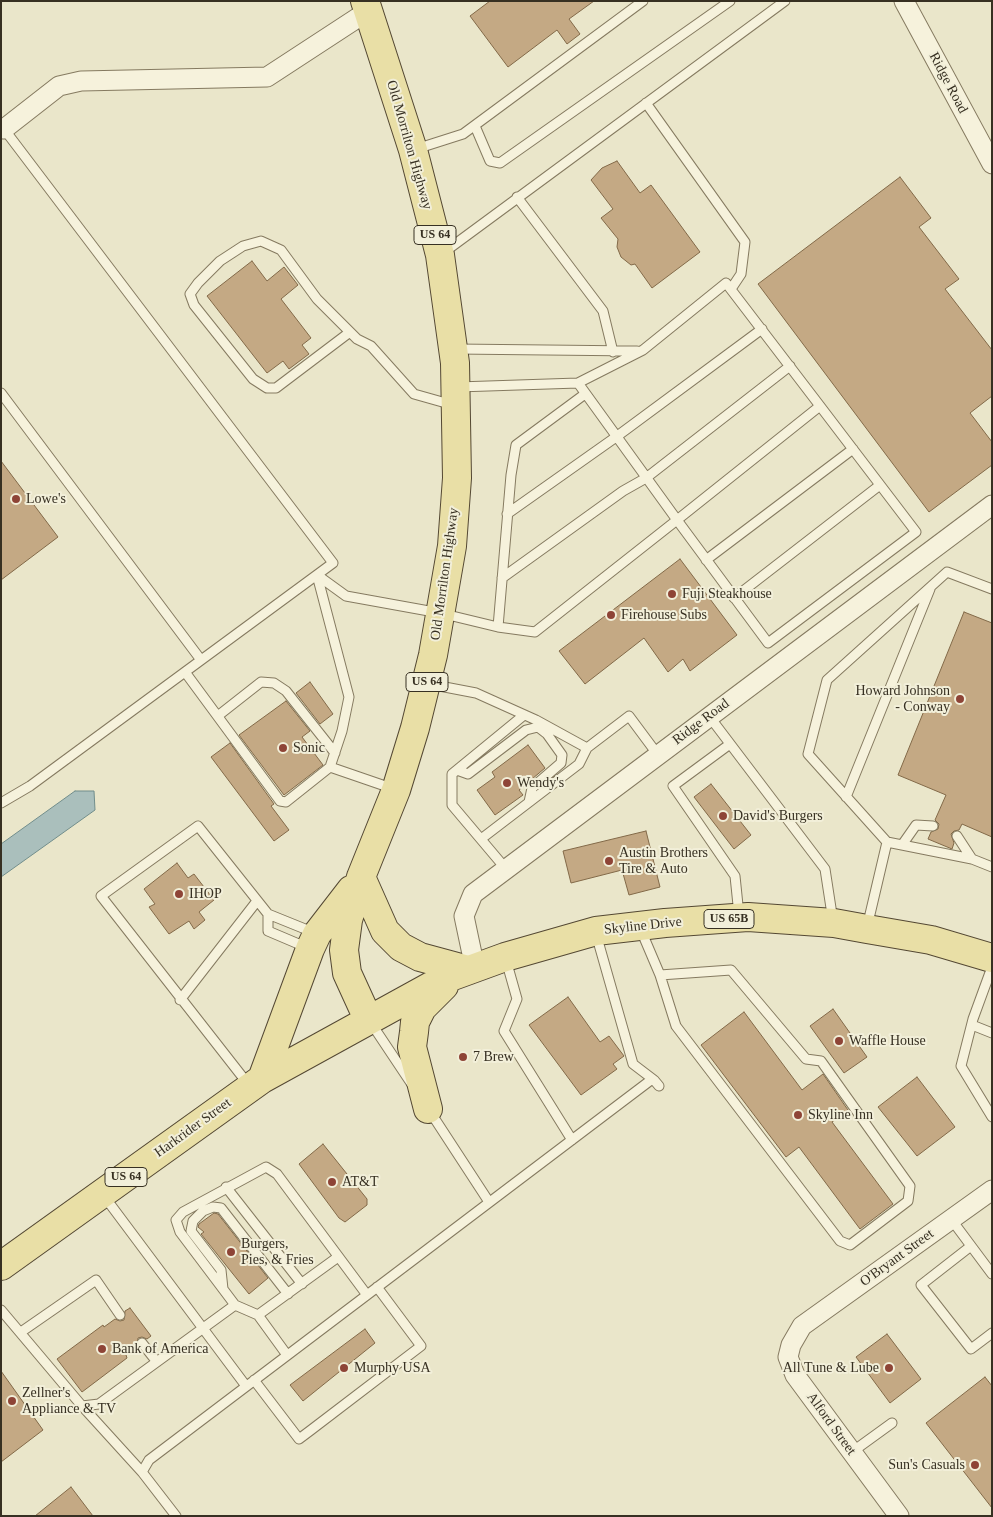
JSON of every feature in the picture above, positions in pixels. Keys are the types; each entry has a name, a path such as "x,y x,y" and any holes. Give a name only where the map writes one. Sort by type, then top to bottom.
{"main road":[{"name":"Old Morrilton Highway","path":"366,6 414,150 440,255 453,349 457,478 452,546 416,728 396,790 361,877 348,920 344,950 347,973 368,1019"},
{"name":"US 64","path":"256,1083 314,942 361,877"},
{"path":"361,877 385,931 401,947 420,957 472,969"},
{"name":"Skyline Drive","path":"368,1019 442,980 505,957 596,931 638,926 739,918 834,923 931,940 992,958"},
{"path":"428,1109 412,1047 415,1022 422,1008 433,996 472,969"},
{"name":"Harkrider Street","path":"1,1266 256,1083 368,1019"}],"street":[{"name":"Ridge Road","path":"904,1 992,164"},
{"path":"3,130 59,86 81,81 267,77 366,6"},
{"name":"Ridge Road","path":"472,969 464,916 473,894 992,505"},
{"name":"O'Bryant Street","path":"802,1326 992,1190"},
{"name":"Alford Street","path":"802,1326 788,1357 795,1375 899,1516"}],"lane":[{"path":"414,150 463,134 643,1"},
{"path":"475,126 490,161 500,163 730,1"},
{"path":"440,255 785,1"},
{"path":"646,103 745,242 741,274 731,289"},
{"path":"1,803 30,786 333,563 3,130"},
{"path":"517,197 603,311 613,352"},
{"path":"350,332 276,388 267,388 253,378 194,305 190,294 220,261 243,246 261,241 281,250 317,299 350,332 357,339 371,346 414,394 455,396 578,383 643,350 726,283 916,532 768,643 578,383"},
{"path":"507,514 616,437 762,329"},
{"path":"453,349 613,352 643,350"},
{"path":"502,578 623,491 646,478 790,366"},
{"path":"1,393 201,660"},
{"path":"498,627 507,514 516,445 585,394"},
{"path":"316,575 346,596 440,613 498,627 535,632 820,406"},
{"path":"706,560 853,449"},
{"path":"734,598 880,485"},
{"path":"992,590 947,572 931,586 827,680 808,754 887,842 972,859 992,867"},
{"path":"185,672 219,715 280,801 286,802 330,767 349,697 316,575"},
{"path":"846,797 931,586"},
{"path":"219,715 260,682 274,683 286,691 335,753"},
{"path":"426,684 476,693 524,715 587,748"},
{"path":"506,869 452,805 452,774 524,715"},
{"path":"480,839 579,764 587,748 629,716 658,754"},
{"path":"709,716 824,869 834,923"},
{"path":"456,770 468,774 526,730 538,727 547,734 562,755 561,764 532,788 529,802"},
{"path":"730,744 673,786 735,876 739,918"},
{"path":"330,767 396,790"},
{"path":"902,845 916,825 933,826"},
{"path":"256,1083 180,1000 101,896 198,826 268,914 314,942"},
{"path":"957,836 972,859"},
{"path":"867,929 887,842"},
{"path":"180,1000 257,901"},
{"path":"268,914 268,931 314,942"},
{"path":"638,926 660,976 676,1026 840,1241 850,1245 908,1201 910,1186 821,1061 806,1058 731,970 660,976"},
{"path":"142,1472 149,1460 489,1202 572,1140 656,1083 633,1064 596,931"},
{"path":"505,957 516,999 504,1031 572,1140"},
{"path":"992,967 972,1025 961,1066 992,1117"},
{"path":"368,1019 489,1202"},
{"path":"972,1025 992,1033"},
{"path":"287,1355 258,1315 235,1305 180,1232 176,1220 183,1212 266,1167 277,1174 367,1295"},
{"path":"226,1187 302,1284"},
{"path":"102,1194 246,1386"},
{"path":"223,1289 221,1270 191,1231 193,1221 203,1211 213,1207 221,1208 288,1294"},
{"path":"951,1219 992,1274"},
{"path":"971,1246 921,1284 970,1349 992,1333"},
{"path":"258,1315 338,1257"},
{"path":"21,1332 96,1280 120,1314"},
{"path":"254,1380 299,1439 305,1435 421,1346 377,1287"},
{"path":"82,1406 99,1404 235,1305"},
{"path":"1,1310 82,1406 142,1472 176,1516"},
{"path":"142,1343 157,1362"},
{"path":"852,1452 892,1423"}],"shaded area":[{"path":"75,791 94,791 95,810 1,877 1,844"}],"building":[{"path":"490,1 594,1 569,19 580,34 567,44 557,30 508,67 470,16"},
{"path":"617,161 640,193 651,185 700,252 652,288 635,264 631,265 621,257 617,247 618,239 601,218 613,209 591,180 602,168"},
{"path":"900,177 931,218 919,227 959,279 945,289 992,350 992,396 970,413 992,442 992,465 929,512 758,284"},
{"path":"252,261 267,281 284,267 298,285 281,299 311,338 302,345 309,354 289,369 283,361 267,373 207,296"},
{"name":"Lowe's","path":"1,461 58,537 1,580"},
{"path":"680,559 737,635 690,671 683,659 668,672 644,638 585,684 559,651"},
{"name":"Howard Johnson - Conway","path":"964,612 992,623 992,837 962,824 959,830 951,834 954,843 952,849 928,839 931,832 938,829 939,824 935,820 946,795 898,775"},
{"path":"310,682 333,714 320,724 296,693"},
{"name":"Sonic","path":"286,701 310,731 302,737 323,765 284,795 239,735"},
{"path":"230,743 274,804 271,806 289,830 274,841 211,757"},
{"name":"Wendy's","path":"528,745 545,768 519,790 523,795 495,815 477,790 495,777 492,772"},
{"name":"David's Burgers","path":"711,784 751,835 734,849 694,797"},
{"name":"Austin Brothers Tire & Auto","path":"646,831 660,887 629,895 622,870 571,883 563,851"},
{"name":"IHOP","path":"177,863 188,878 194,874 214,900 199,912 205,920 194,929 189,921 169,934 149,907 155,904 144,889"},
{"path":"568,997 600,1042 609,1036 624,1056 613,1064 617,1069 581,1095 529,1025"},
{"name":"Waffle House","path":"833,1009 867,1057 844,1073 810,1026"},
{"name":"Skyline Inn","path":"744,1012 802,1090 823,1074 848,1110 832,1122 893,1204 860,1229 799,1147 786,1157 701,1045"},
{"path":"917,1077 955,1127 917,1156 878,1107"},
{"name":"AT&T","path":"323,1144 367,1199 367,1205 345,1222 339,1218 299,1164"},
{"name":"Burgers, Pies, & Fries","path":"214,1213 218,1214 268,1278 249,1294 201,1234 204,1232 198,1227 199,1224"},
{"name":"Bank of America","path":"130,1308 151,1336 147,1339 138,1338 137,1347 126,1355 127,1358 82,1392 57,1359 103,1325 104,1327 115,1319 124,1320 125,1311"},
{"path":"365,1329 375,1343 303,1401 290,1385"},
{"name":"All Tune & Lube","path":"887,1334 921,1379 890,1403 856,1357"},
{"name":"Zellner's Appliance & TV","path":"1,1371 43,1430 1,1462"},
{"name":"Sun's Casuals","path":"985,1377 992,1386 992,1508 926,1423"},
{"path":"71,1487 93,1516 35,1516"}],"place":[{"name":"Lowe's","path":"16,499"},
{"name":"Fuji Steakhouse","path":"672,594"},
{"name":"Firehouse Subs","path":"611,615"},
{"name":"Howard Johnson - Conway","path":"960,699"},
{"name":"Sonic","path":"283,748"},
{"name":"Wendy's","path":"507,783"},
{"name":"David's Burgers","path":"723,816"},
{"name":"Austin Brothers Tire & Auto","path":"609,861"},
{"name":"IHOP","path":"179,894"},
{"name":"Waffle House","path":"839,1041"},
{"name":"7 Brew","path":"463,1057"},
{"name":"Skyline Inn","path":"798,1115"},
{"name":"AT&T","path":"332,1182"},
{"name":"Burgers, Pies, & Fries","path":"231,1252"},
{"name":"Bank of America","path":"102,1349"},
{"name":"Murphy USA","path":"344,1368"},
{"name":"All Tune & Lube","path":"889,1368"},
{"name":"Zellner's Appliance & TV","path":"12,1401"},
{"name":"Sun's Casuals","path":"975,1465"}]}
